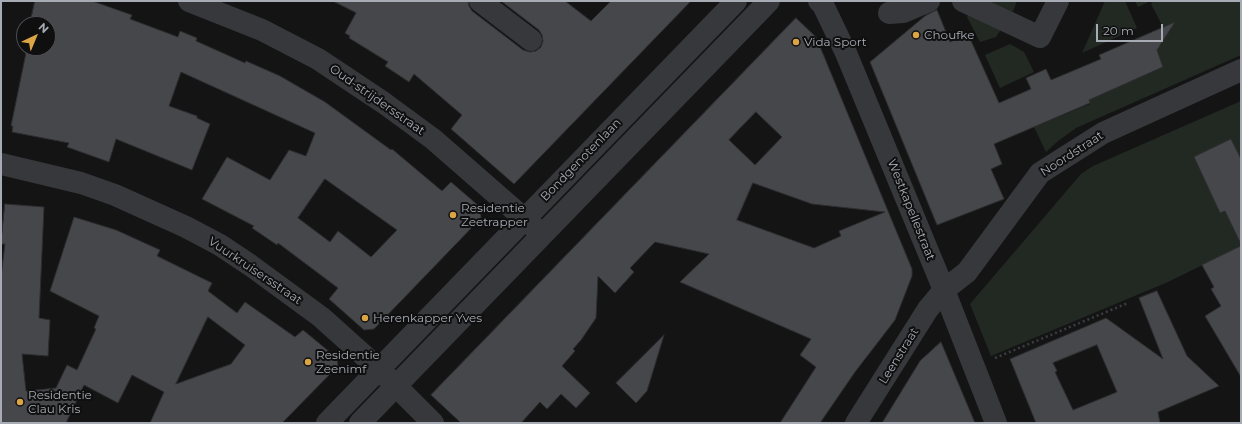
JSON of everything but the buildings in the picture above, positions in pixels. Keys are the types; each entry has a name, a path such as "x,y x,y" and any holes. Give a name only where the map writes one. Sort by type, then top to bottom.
{"street":[{"name":"Oud-strijdersstraat","path":"189,1 262,30 318,59 384,102 433,139 542,235"},
{"path":"480,1 531,40"},
{"name":"Bondgenotenlaan","path":"327,423 736,1"},
{"name":"Bondgenotenlaan","path":"360,423 769,1"},
{"name":"Westkapellestraat","path":"819,1 823,5 846,53 944,290 996,423"},
{"path":"889,13 903,12 929,1"},
{"path":"963,1 1040,37 1058,1"},
{"name":"Noordstraat","path":"944,290 967,272 1040,173 1103,133 1241,70"},
{"name":"Vuurkruisersstraat","path":"1,164 81,183 115,195 186,227 220,245 321,317 434,423"},
{"name":"Leenstraat","path":"856,423 928,309 944,290"}],"path":[{"path":"974,367 1128,303"}],"shaded area":[{"path":"985,1 1017,1 1012,14"},
{"path":"1105,1 1125,1 1137,28 1082,53"},
{"path":"1135,1 1151,1 1138,7"},
{"path":"1151,1 1241,1 1241,55 1076,128 1046,152 1034,127 1090,104 1089,100 1163,67 1156,48 1164,39 1164,34"},
{"path":"971,10 1003,26 996,37 980,42 967,17"},
{"path":"1010,44 1024,52 1034,72 1000,88 985,55"},
{"path":"1241,101 1241,159 1231,139 1194,157 1220,213 1225,211 1241,225 1241,246 1168,282 991,356 970,304 1081,174 1093,166"}],"place":[{"name":"Choufke","path":"916,35"},
{"name":"Vida Sport","path":"796,42"},
{"name":"Residentie Zeetrapper","path":"453,215"},
{"name":"Herenkapper Yves","path":"365,318"},
{"name":"Residentie Zeenimf","path":"308,362"},
{"name":"Residentie Clau Kris","path":"20,402"}]}
